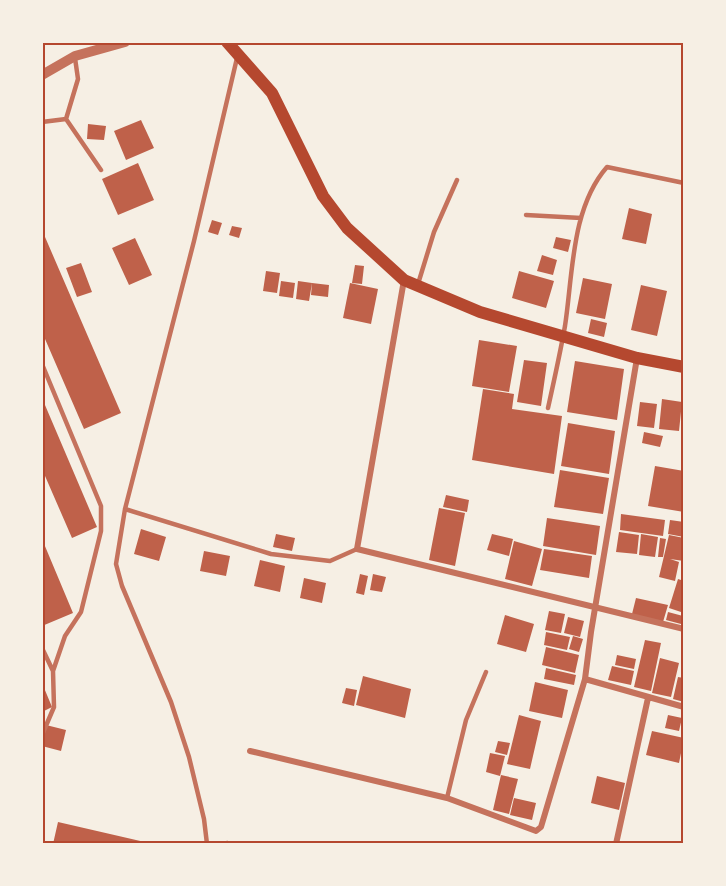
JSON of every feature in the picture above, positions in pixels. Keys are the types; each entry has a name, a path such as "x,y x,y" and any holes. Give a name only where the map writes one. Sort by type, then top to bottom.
{"main road":[{"path":"227,42 272,93 323,195 347,228 404,280 480,312 638,358 684,368"}],"street":[{"path":"42,75 75,56 125,42"},
{"path":"404,280 357,549 684,629"},
{"path":"250,751 447,798 539,830 585,679 638,358"},
{"path":"585,679 684,707"},
{"path":"615,844 648,698"}],"lane":[{"path":"207,844 204,819 175,713 122,586 116,564 125,509 194,242 238,52"},
{"path":"66,119 78,79 75,56"},
{"path":"42,122 66,119"},
{"path":"66,119 101,170"},
{"path":"548,408 563,335 581,218 595,180 607,167 684,183"},
{"path":"417,287 434,232 456,180"},
{"path":"526,214 581,218"},
{"path":"42,364 101,506 101,531 81,612 65,636 53,671 54,707 42,735"},
{"path":"125,509 271,554 330,561 357,549"},
{"path":"42,648 53,671"},
{"path":"447,798 468,712 486,672"}],"building":[{"path":"141,120 154,148 126,160 114,131"},
{"path":"88,124 106,126 104,140 87,139"},
{"path":"138,163 154,200 118,215 102,179"},
{"path":"629,208 652,214 646,244 622,239"},
{"path":"212,220 222,223 218,235 208,232"},
{"path":"232,226 242,228 239,238 229,235"},
{"path":"42,230 121,413 84,429 42,332"},
{"path":"556,237 571,240 568,252 553,248"},
{"path":"135,238 152,275 129,285 112,248"},
{"path":"542,255 557,260 553,275 537,271"},
{"path":"81,263 92,292 77,297 66,268"},
{"path":"355,265 364,266 362,284 352,283"},
{"path":"266,271 280,273 277,293 263,291"},
{"path":"519,271 554,281 546,308 512,298"},
{"path":"583,278 612,284 605,319 576,313"},
{"path":"281,281 295,283 293,298 279,296"},
{"path":"298,281 312,283 309,301 296,299"},
{"path":"312,283 329,285 328,297 311,295"},
{"path":"350,283 378,289 371,324 343,318"},
{"path":"641,285 667,291 657,336 631,330"},
{"path":"591,319 607,323 604,337 588,333"},
{"path":"479,340 517,346 509,392 472,386"},
{"path":"524,360 547,363 541,406 517,402"},
{"path":"575,361 624,369 617,420 567,412"},
{"path":"483,389 514,394 512,409 562,416 554,474 472,460"},
{"path":"42,398 97,527 72,538 42,469"},
{"path":"662,399 682,402 679,431 659,429"},
{"path":"640,402 657,404 654,428 637,426"},
{"path":"568,423 615,431 609,474 561,466"},
{"path":"644,432 663,436 660,447 642,443"},
{"path":"655,466 684,471 684,512 648,506"},
{"path":"560,470 609,478 603,514 554,507"},
{"path":"446,495 469,500 467,512 443,507"},
{"path":"439,508 465,513 455,566 429,560"},
{"path":"621,514 665,520 663,536 620,530"},
{"path":"547,518 600,526 596,555 543,546"},
{"path":"670,520 684,522 684,537 668,534"},
{"path":"141,529 166,537 159,561 134,554"},
{"path":"619,532 639,535 637,554 616,552"},
{"path":"276,534 295,538 292,551 273,547"},
{"path":"492,534 513,539 509,556 487,550"},
{"path":"641,534 658,537 655,557 639,555"},
{"path":"669,535 684,538 684,561 670,559 679,562 675,581 659,577"},
{"path":"660,538 666,539 663,557 658,557"},
{"path":"42,539 73,613 42,626"},
{"path":"514,541 542,549 532,586 505,579"},
{"path":"544,549 592,556 589,578 540,570"},
{"path":"204,551 230,556 226,576 200,571"},
{"path":"260,560 285,566 280,592 254,586"},
{"path":"360,574 368,576 364,595 356,593"},
{"path":"373,574 386,577 382,592 370,590"},
{"path":"304,578 326,583 322,603 300,598"},
{"path":"678,579 684,581 684,613 669,608"},
{"path":"636,598 668,605 663,622 632,614"},
{"path":"549,611 565,614 561,633 545,630"},
{"path":"668,612 683,616 681,624 666,620"},
{"path":"505,615 534,624 526,652 497,644"},
{"path":"568,617 584,621 580,637 564,633"},
{"path":"546,632 570,637 567,650 544,645"},
{"path":"573,636 583,639 579,652 569,649"},
{"path":"645,640 661,643 651,691 634,687"},
{"path":"546,647 579,655 575,673 542,665"},
{"path":"617,655 636,659 634,669 615,665"},
{"path":"660,658 679,663 671,697 652,693"},
{"path":"612,666 634,671 631,685 608,680"},
{"path":"546,668 576,675 574,685 544,679"},
{"path":"363,676 411,689 405,718 356,705"},
{"path":"678,677 684,678 684,702 673,699"},
{"path":"535,682 568,690 562,718 529,711"},
{"path":"42,683 52,707 42,712"},
{"path":"346,688 357,690 354,706 342,703"},
{"path":"519,715 541,721 530,769 507,764"},
{"path":"668,715 682,718 679,731 665,728"},
{"path":"46,725 66,730 61,751 42,746"},
{"path":"652,731 684,738 679,763 646,755"},
{"path":"498,741 510,743 507,755 495,752"},
{"path":"490,753 505,756 500,776 486,772"},
{"path":"501,775 518,779 509,814 493,810"},
{"path":"597,776 625,783 619,810 591,803"},
{"path":"514,798 536,803 532,820 510,815"},
{"path":"58,822 149,843 149,844 53,844"}]}
